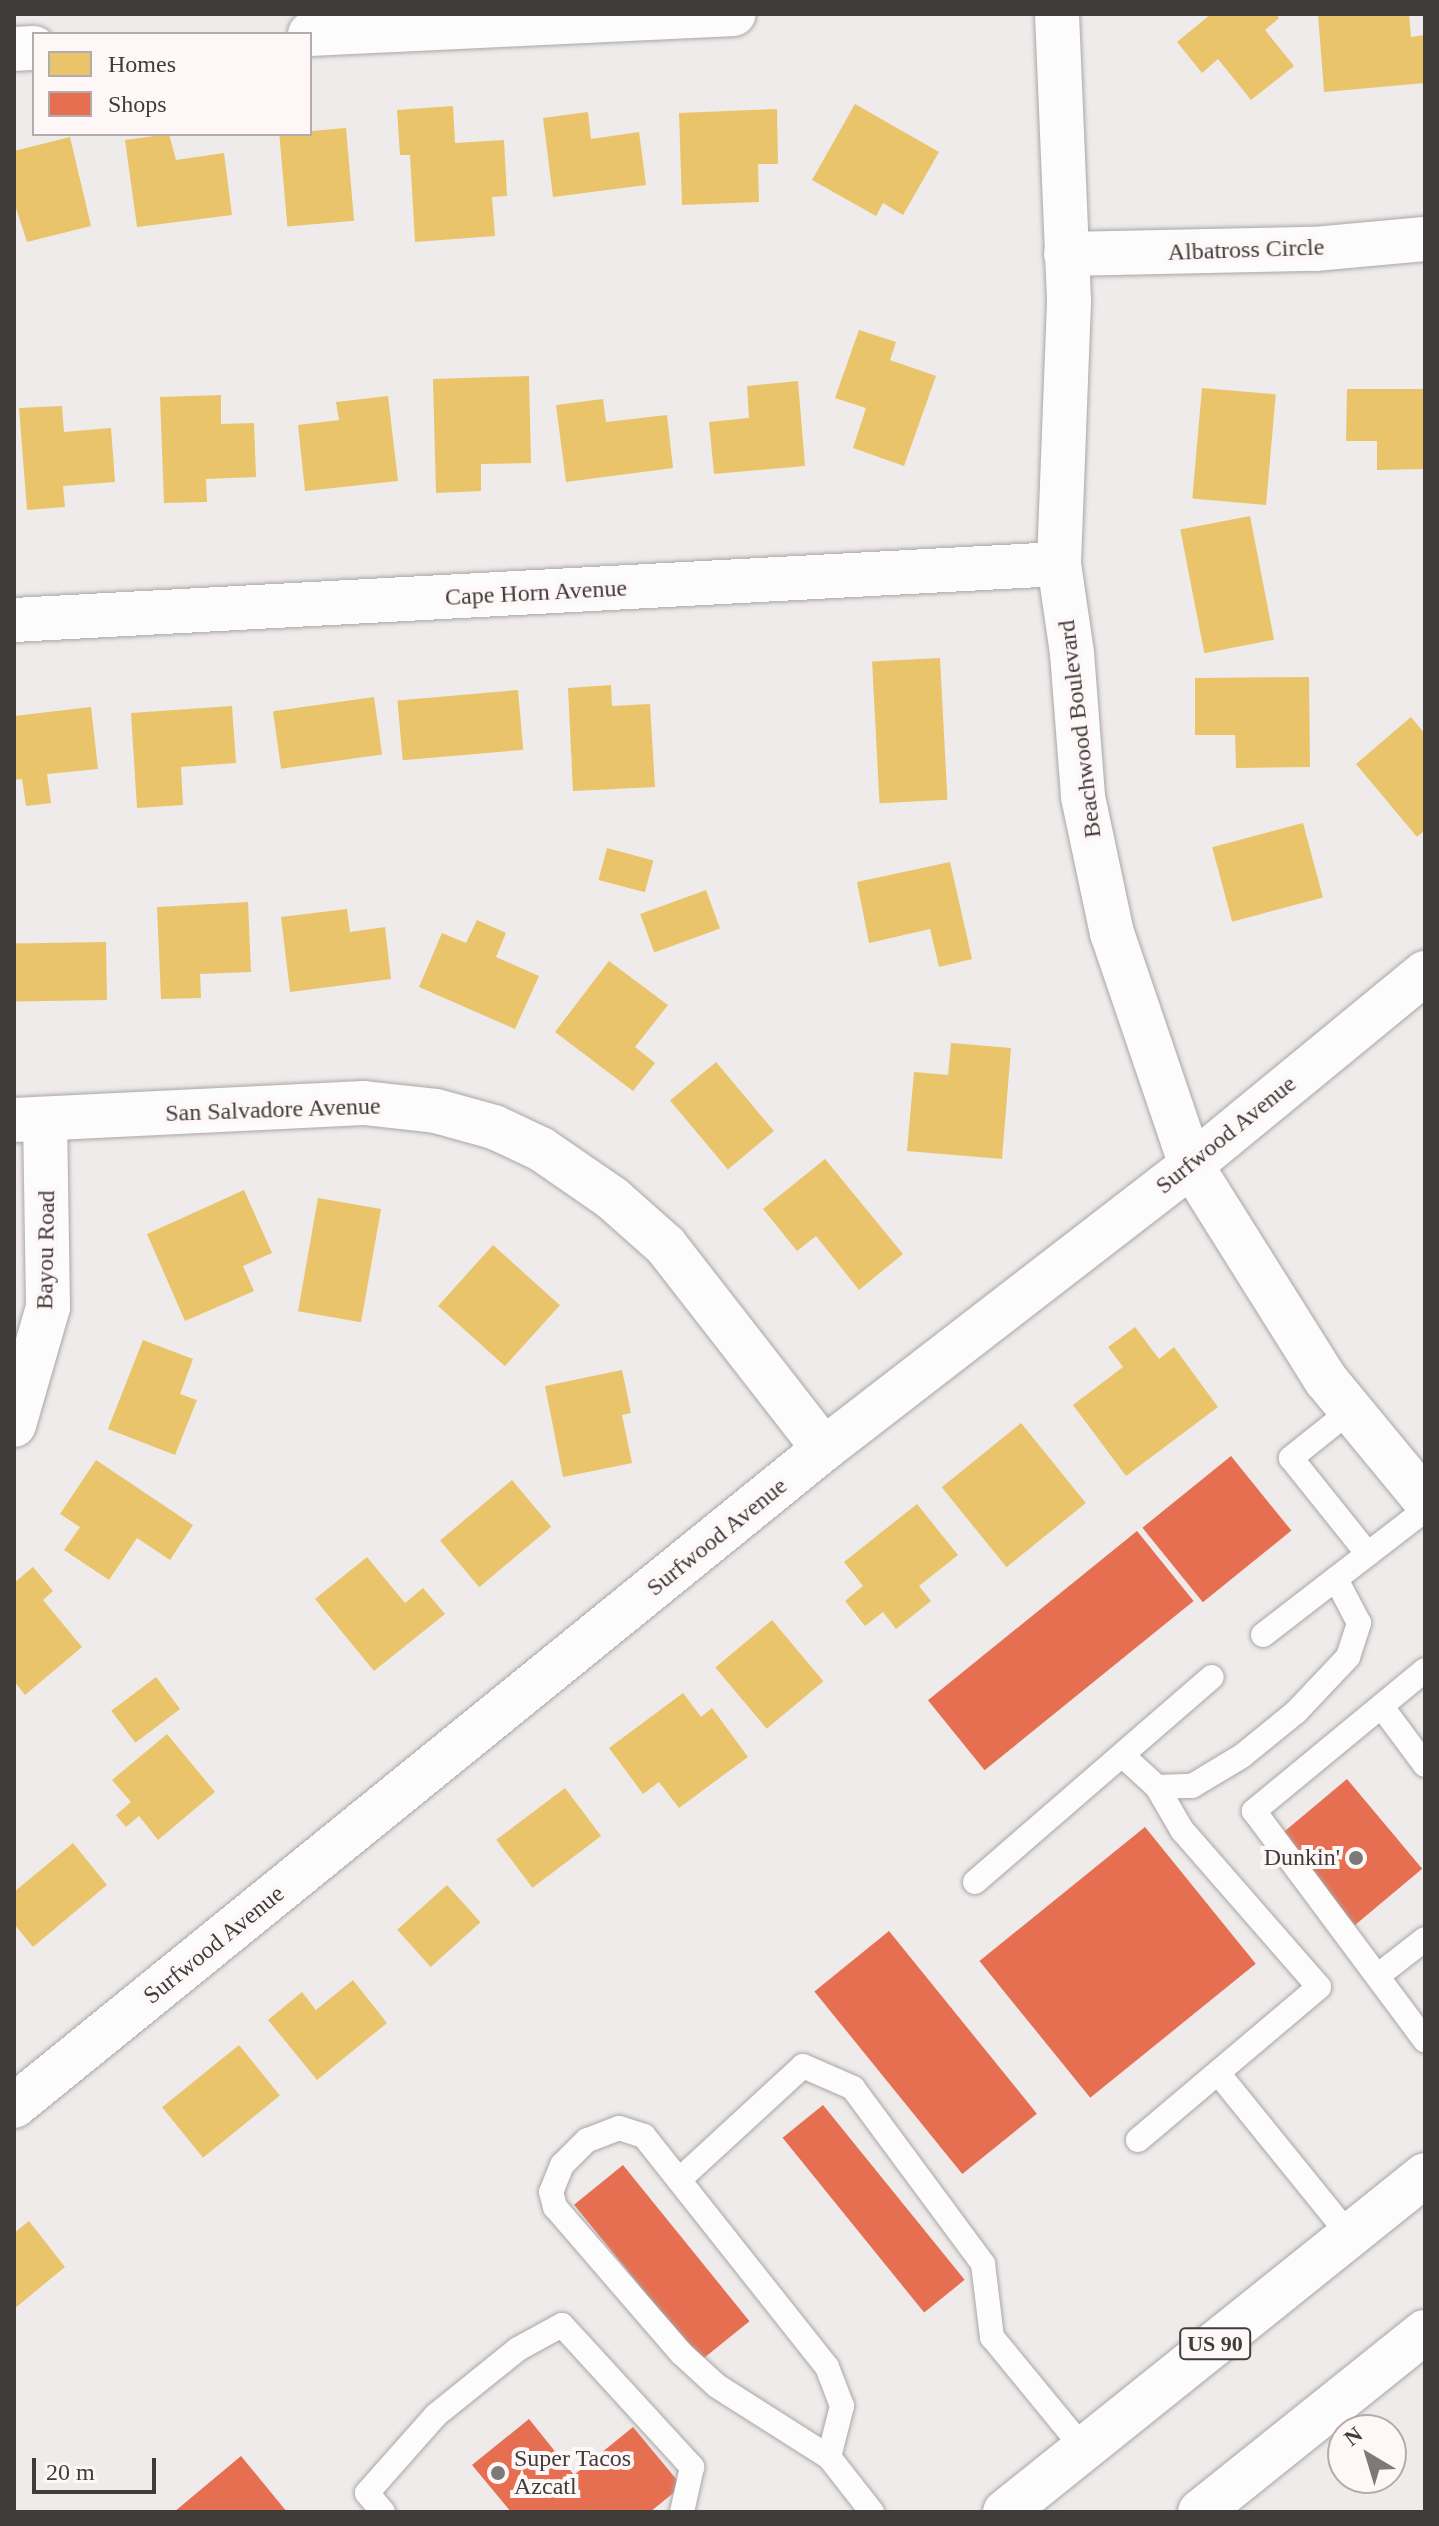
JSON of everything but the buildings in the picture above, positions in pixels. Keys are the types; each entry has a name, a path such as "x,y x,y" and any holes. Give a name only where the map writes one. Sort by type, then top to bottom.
{"main road":[{"path":"312,34 734,14"},
{"name":"Beachwood Boulevard","path":"1057,14 1066,254 1059,564 1072,653 1083,797 1112,933 1191,1165 1326,1380 1425,1500"},
{"name":"Albatross Circle","path":"1066,254 1315,249 1425,239"},
{"name":"Cape Horn Avenue","path":"14,620 1059,564"},
{"name":"Surfwood Avenue","path":"14,2106 824,1449 1191,1165 1425,973"},
{"name":"San Salvadore Avenue","path":"30,1119 364,1103 436,1111 494,1127 541,1149 600,1190 666,1246 824,1449"},
{"name":"Bayou Road","path":"14,1425 48,1307 30,1119"},
{"name":"US 90","path":"1005,2512 1425,2175"},
{"path":"1200,2512 1425,2332"}],"lane":[{"path":"1351,1410 1291,1458 1368,1554"},
{"path":"1263,1635 1425,1510"},
{"path":"1157,1787 1192,1786 1242,1756 1296,1712 1348,1657 1359,1623 1336,1579"},
{"path":"1425,1670 1254,1811 1380,1974 1425,2040"},
{"path":"975,1882 1212,1677"},
{"path":"1382,1707 1425,1765"},
{"path":"1122,1755 1157,1787 1182,1830 1319,1987 1138,2140"},
{"path":"1380,1974 1425,1939"},
{"path":"679,2180 803,2066 853,2088 983,2264 992,2337 1084,2449"},
{"path":"1218,2073 1350,2236"},
{"path":"829,2457 842,2406 827,2367 644,2136 619,2128 587,2140 562,2165 551,2192 555,2207 601,2266 681,2353 717,2386 829,2457 872,2512"},
{"path":"383,2512 367,2493 436,2415 518,2349 562,2325 692,2467 682,2512"}],"place":[{"name":"Dunkin'","path":"1356,1858"},
{"name":"Super Tacos Azcatl","path":"498,2473"}]}
